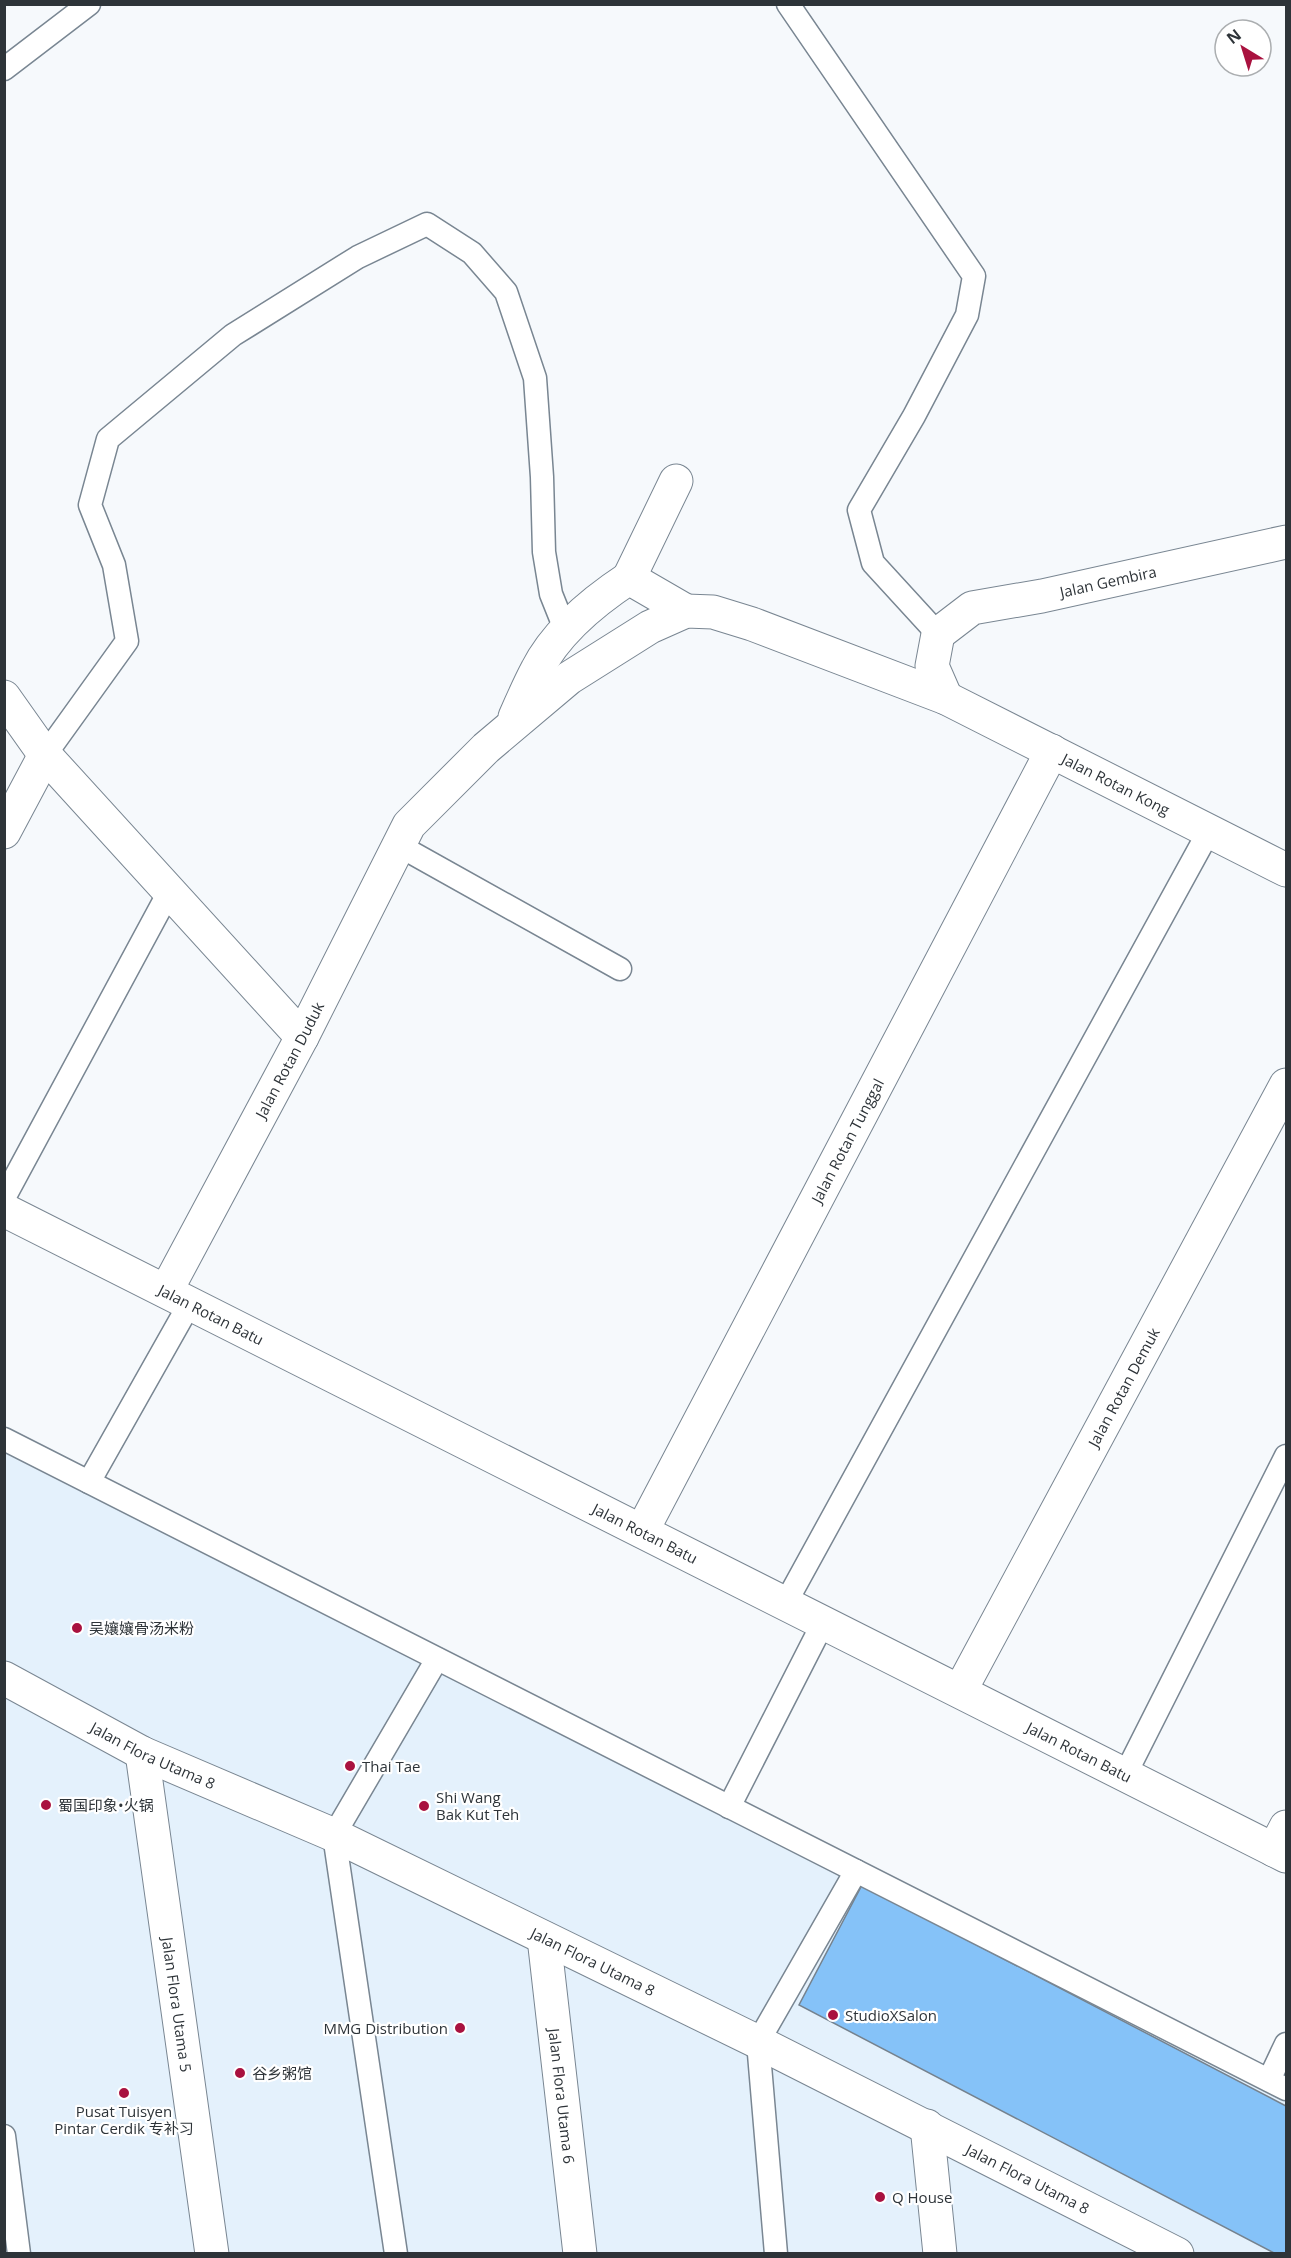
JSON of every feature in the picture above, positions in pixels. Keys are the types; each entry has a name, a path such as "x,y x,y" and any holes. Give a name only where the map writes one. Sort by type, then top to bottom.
{"street":[{"path":"511,727 538,668 565,629 612,589 629,578 676,481"},
{"name":"Jalan Gembira","path":"938,634 972,608 1042,596 1287,542"},
{"path":"629,578 686,611"},
{"name":"Jalan Rotan Kong","path":"686,611 713,612 752,624 946,698 1287,870"},
{"name":"Jalan Rotan Duduk","path":"178,1297 302,1037 403,835 486,748 569,678 650,627 686,611"},
{"path":"938,634 932,666 946,698"},
{"path":"4,697 45,755 302,1037"},
{"name":"Jalan Rotan Tunggal","path":"642,1532 1052,751"},
{"path":"4,832 45,755"},
{"name":"Jalan Rotan Demuk","path":"960,1691 1287,1085"},
{"name":"Jalan Rotan Batu","path":"4,1210 1125,1775 1282,1844"},
{"name":"Jalan Flora Utama 8","path":"4,1678 142,1754 334,1834 927,2126 1174,2253"},
{"name":"Jalan Flora Utama 5","path":"142,1754 212,2253"},
{"name":"Jalan Flora Utama 6","path":"544,1938 580,2253"},
{"path":"927,2126 940,2253"}],"lane":[{"path":"4,69 89,4"},
{"path":"788,4 974,276 967,315 914,416 859,510 873,563 938,634"},
{"path":"45,755 127,641 114,565 90,505 108,439 233,334 358,257 427,224 472,253 506,292 510,303 535,378 542,477 544,552 551,594 565,629"},
{"path":"785,1604 1209,831"},
{"path":"403,835 620,969"},
{"path":"4,1198 169,892"},
{"path":"89,1482 178,1297"},
{"path":"4,1439 1278,2085 1287,2044"},
{"path":"1125,1775 1287,1456"},
{"path":"729,1807 823,1623"},
{"path":"396,2253 334,1834 437,1659"},
{"path":"776,2253 758,2042 856,1871"},
{"path":"4,2136 19,2253"}],"shaded area":[{"path":"4,1453 1286,2093 1286,2253 5,2253"}],"building":[{"path":"862,1885 1286,2106 1286,2254 1276,2254 799,2005"}],"place":[{"name":"吴孃孃骨汤米粉","path":"77,1628"},
{"name":"Thai Tae","path":"350,1766"},
{"name":"蜀国印象•火锅","path":"46,1805"},
{"name":"Shi Wang Bak Kut Teh","path":"424,1806"},
{"name":"StudioXSalon","path":"833,2015"},
{"name":"MMG Distribution","path":"460,2028"},
{"name":"谷乡粥馆","path":"240,2073"},
{"name":"Pusat Tuisyen Pintar Cerdik 专补习","path":"124,2093"},
{"name":"Q House","path":"880,2197"}]}
